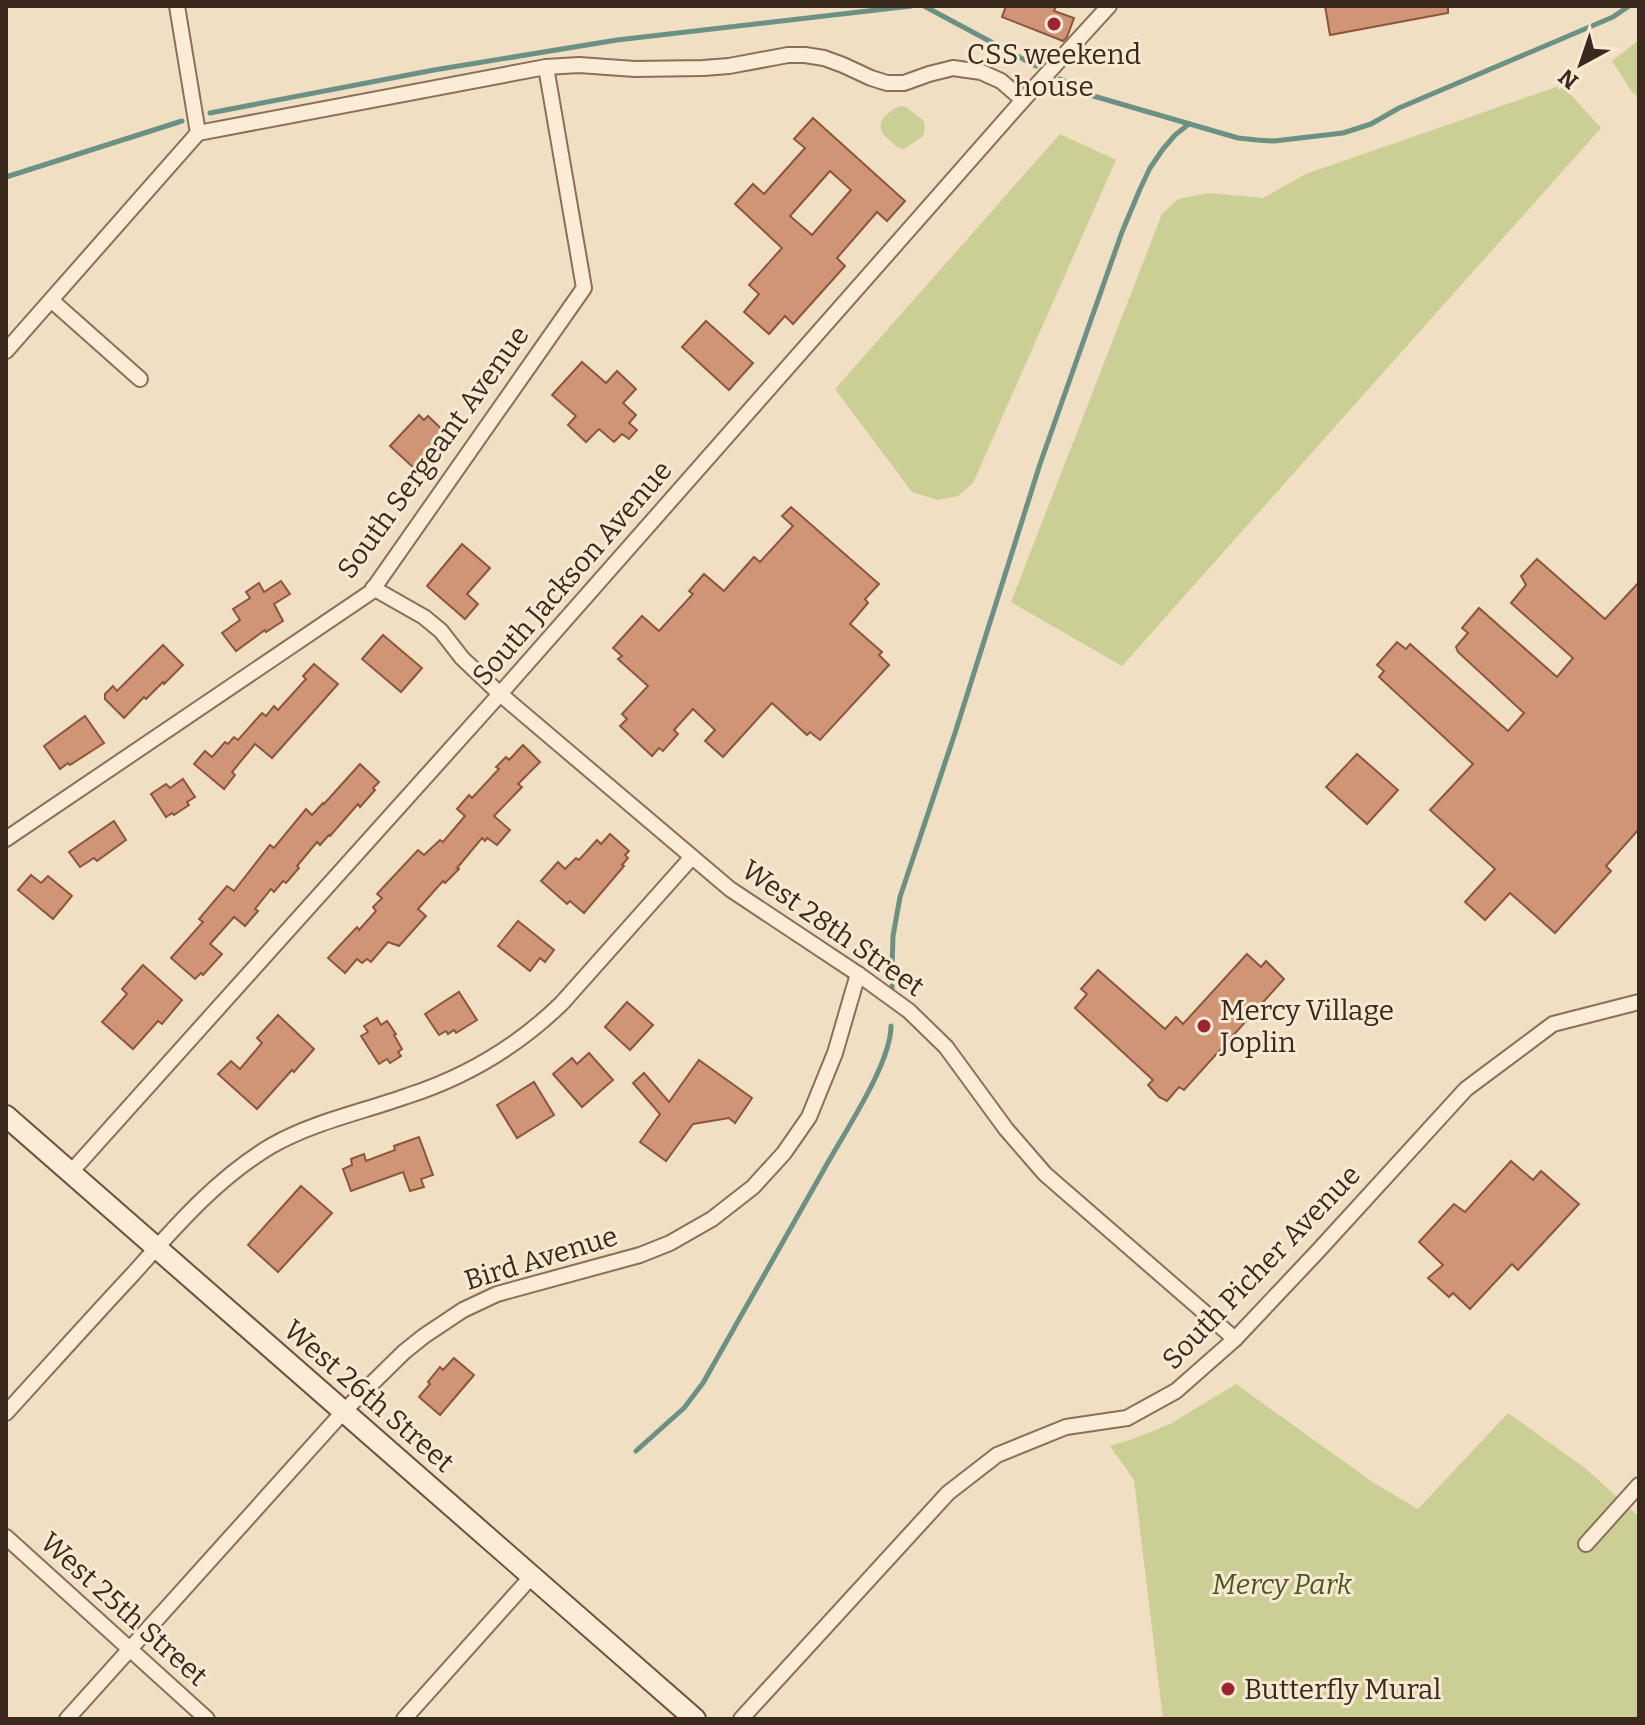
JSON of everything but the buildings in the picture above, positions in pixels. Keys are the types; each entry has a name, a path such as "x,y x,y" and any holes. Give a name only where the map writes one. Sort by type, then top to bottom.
{"main road":[{"name":"West 26th Street","path":"6,1116 695,1719"}],"street":[{"path":"177,6 198,133"},
{"name":"South Jackson Avenue","path":"71,1172 500,694 1107,7"},
{"path":"6,351 198,133 546,67 716,67 788,55 824,58 887,83 904,83 953,68 981,72 1001,81 1023,100"},
{"name":"South Sergeant Avenue","path":"6,839 371,592 584,288 546,67"},
{"path":"51,300 140,379"},
{"name":"West 28th Street","path":"373,588 424,617 441,631 462,658 500,694 730,889 909,1011 946,1047 1006,1129 1045,1174 1235,1339"},
{"path":"6,1413 156,1247 215,1188 272,1146 309,1128 444,1083 520,1039 562,1003 692,857"},
{"name":"Bird Avenue","path":"67,1719 344,1411 414,1344 445,1320 497,1294 640,1255 670,1243 692,1232 753,1187 784,1153 809,1117 835,1053 858,974"},
{"name":"South Picher Avenue","path":"741,1719 948,1493 997,1455 1066,1427 1127,1418 1176,1391 1235,1339 1466,1089 1553,1024 1639,1002"},
{"path":"1586,1544 1639,1485"},
{"name":"West 25th Street","path":"6,1537 207,1719"},
{"path":"404,1719 532,1576"}],"green space":[{"path":"1639,40 1639,98 1612,61"},
{"path":"1562,85 1601,128 1122,666 1011,602 1162,214 1178,199 1208,193 1263,198 1306,174"},
{"path":"901,106 924,121 925,128 923,136 904,149 894,144 881,129 886,115"},
{"path":"1060,134 1116,160 973,483 958,496 937,500 912,492 835,389"},
{"name":"Mercy Park","path":"1236,1384 1374,1483 1418,1509 1508,1413 1585,1468 1639,1517 1639,1719 1163,1719 1134,1480 1110,1446 1170,1424"}],"waterway":[{"path":"210,113 434,70 617,40 911,6"},
{"path":"924,6 1036,66"},
{"path":"1060,79 1090,95 1238,138 1274,141 1343,133 1371,124 1399,108 1613,17 1629,6"},
{"path":"6,177 182,121"},
{"path":"892,970 893,936 900,897 1040,464 1140,189 1163,149 1189,124"},
{"path":"636,1451 684,1408 703,1383 866,1096 884,1058 891,1026"}],"place":[{"name":"CSS weekend house","path":"1054,24"},
{"name":"Mercy Village Joplin","path":"1204,1026"},
{"name":"Butterfly Mural","path":"1228,1689"}]}
